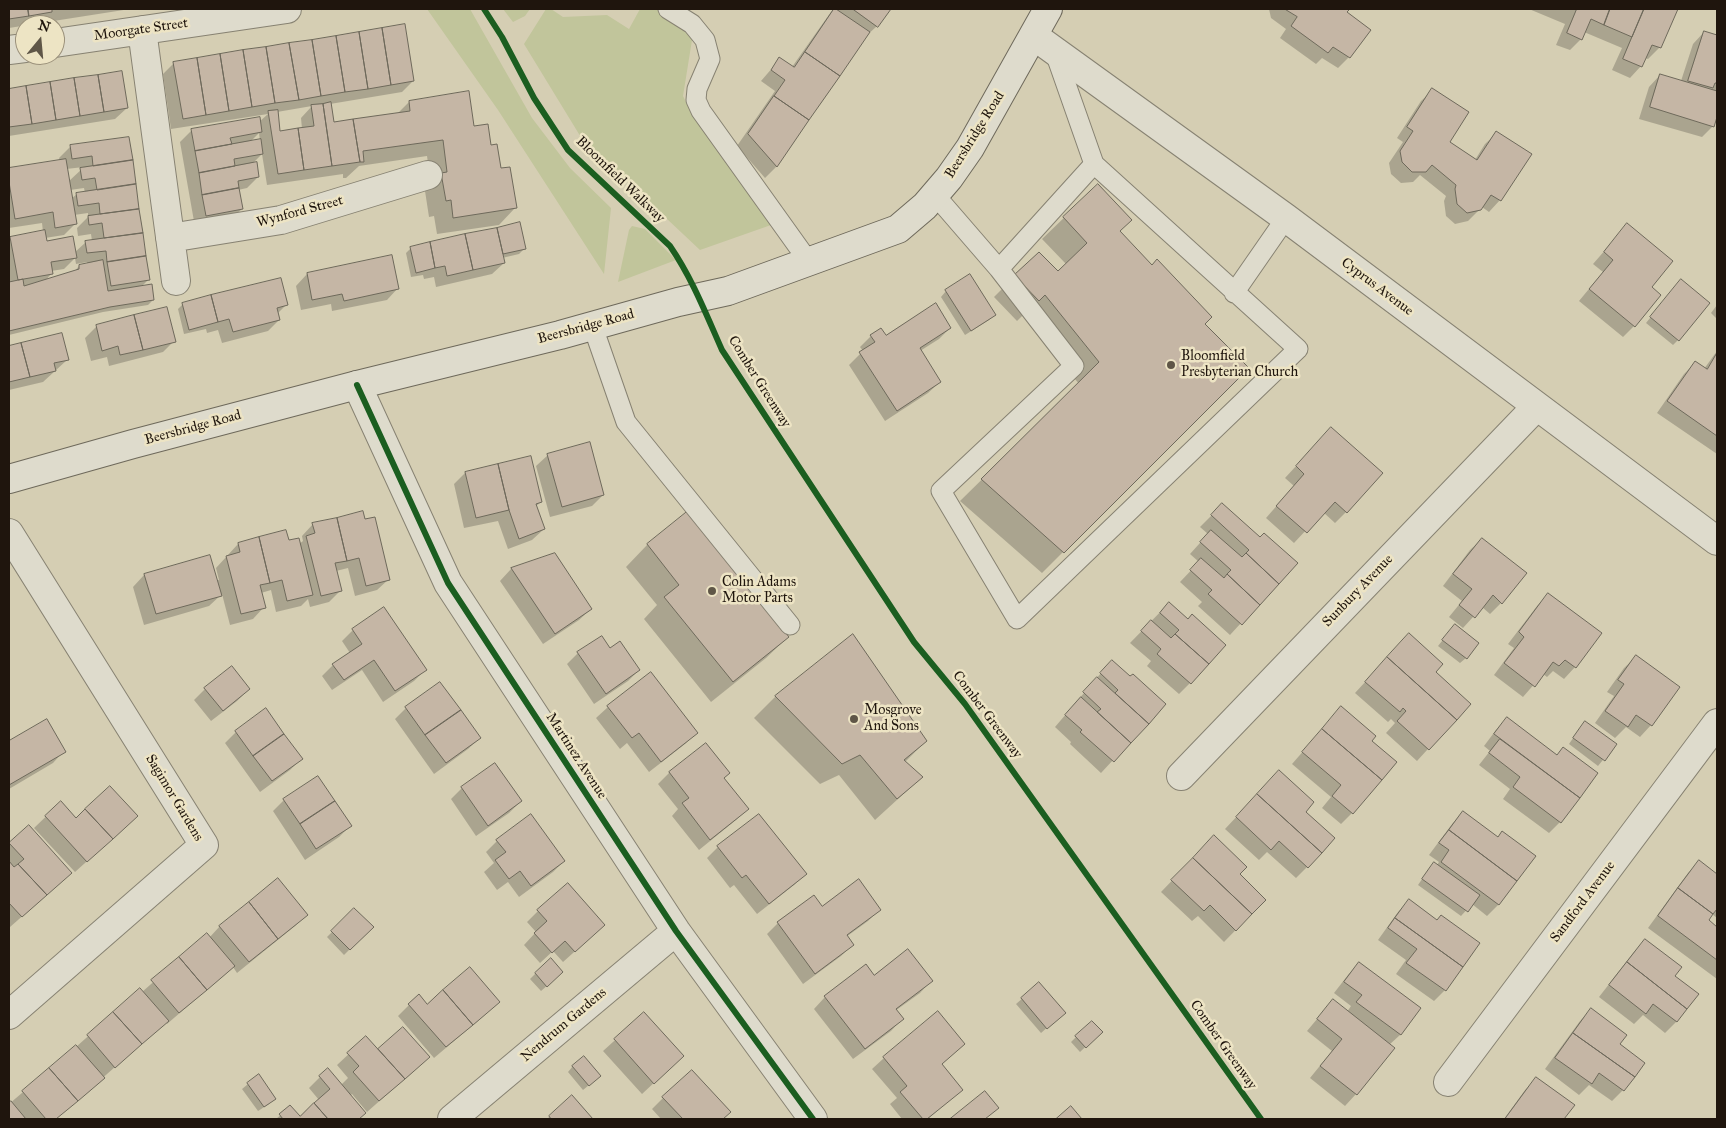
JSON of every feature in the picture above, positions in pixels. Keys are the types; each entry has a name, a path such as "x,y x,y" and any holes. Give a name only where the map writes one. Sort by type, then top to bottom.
{"street":[{"name":"Moorgate Street","path":"65,42 287,9"},
{"name":"Beersbridge Road","path":"9,479 357,385 593,327 678,302 728,290 898,229 925,206 949,178 1044,42 1048,9"},
{"path":"142,30 176,281"},
{"name":"Cyprus Avenue","path":"1044,42 1286,218 1717,541"},
{"name":"Wynford Street","path":"170,238 281,220 428,175"},
{"name":"Martinez Avenue","path":"357,385 448,583 676,930 813,1119"},
{"name":"Sunbury Avenue","path":"1181,776 1536,407"},
{"name":"Sagimor Gardens","path":"9,533 204,845 9,1015"},
{"name":"Sandford Avenue","path":"1448,1082 1717,722"},
{"name":"Nendrum Gardens","path":"452,1119 676,930"}],"lane":[{"path":"668,9 692,24 705,40 710,59 697,89 696,100 700,111 809,262"},
{"path":"935,195 999,269 1074,366 940,491 1016,619 1298,349 1094,164 1044,42"},
{"path":"999,269 1094,164"},
{"path":"1234,292 1286,218"},
{"path":"593,327 626,422 790,625"}],"green space":[{"path":"427,9 470,9 532,118 570,168 611,208 604,274 498,110"},
{"path":"503,9 530,9 525,16 513,22"},
{"path":"546,9 551,9 563,17 607,15 629,29 640,9 656,9 687,30 692,40 683,96 691,112 771,225 700,250 582,139 524,44"},
{"path":"632,226 645,229 676,260 618,282 629,230"}],"building":[{"path":"9,9 28,9 29,15 15,15 15,18 9,19"},
{"path":"28,9 52,9 52,12 29,15"},
{"path":"834,9 870,32 840,76 805,52"},
{"path":"853,9 891,9 878,27"},
{"path":"1285,9 1350,9 1347,12 1371,30 1350,58 1333,47 1328,53 1291,26 1297,17"},
{"path":"1577,9 1610,9 1604,25 1591,19 1582,40 1567,33"},
{"path":"1610,9 1644,9 1632,37 1604,25"},
{"path":"1644,9 1678,9 1661,48 1652,45 1642,67 1623,59"},
{"path":"405,24 414,81 391,85 382,28"},
{"path":"382,28 391,85 368,89 359,32"},
{"path":"1704,31 1717,35 1717,83 1715,83 1713,88 1688,81"},
{"path":"359,32 368,89 345,92 336,36"},
{"path":"336,36 345,92 321,96 312,40"},
{"path":"312,40 321,96 299,100 289,43"},
{"path":"289,43 299,100 275,103 266,47"},
{"path":"266,47 275,103 252,107 243,50"},
{"path":"243,50 252,107 229,111 220,54"},
{"path":"805,52 840,76 809,120 774,96 785,80 771,70 779,57 794,67"},
{"path":"220,54 229,111 206,115 197,58"},
{"path":"197,58 206,115 183,119 173,62"},
{"path":"122,71 128,108 104,112 98,75"},
{"path":"1660,74 1717,91 1717,117 1714,127 1650,107"},
{"path":"98,75 104,112 80,116 74,78"},
{"path":"74,78 80,116 56,120 50,82"},
{"path":"50,82 56,120 32,124 26,86"},
{"path":"26,86 32,124 9,127 9,89"},
{"path":"1432,88 1469,112 1450,142 1477,160 1496,131 1532,154 1501,201 1491,195 1481,210 1467,213 1457,204 1456,185 1432,165 1426,172 1412,172 1402,162 1400,151 1413,131 1407,127"},
{"path":"469,91 474,126 488,124 491,145 497,144 501,168 510,167 517,208 453,218 451,200 446,201 441,173 447,172 443,140 363,151 364,162 360,162 353,119 410,111 409,101"},
{"path":"774,96 809,120 777,167 748,134"},
{"path":"331,102 334,122 353,119 360,162 332,166 323,104"},
{"path":"323,104 332,166 304,170 298,128 314,126 311,105"},
{"path":"278,110 280,131 298,128 304,170 278,174 268,111"},
{"path":"260,117 262,132 230,138 232,144 195,151 191,129"},
{"path":"129,137 133,160 93,166 92,156 72,159 70,145"},
{"path":"261,139 263,154 234,159 235,166 199,173 195,151"},
{"path":"66,159 77,224 55,228 53,212 15,219 9,182 9,168"},
{"path":"133,160 136,184 97,190 95,178 82,180 80,168"},
{"path":"257,162 259,177 238,181 239,188 202,195 199,173"},
{"path":"136,184 139,209 100,214 99,203 78,206 76,193"},
{"name":"Bloomfield Presbyterian Church","path":"1098,184 1132,220 1120,231 1152,265 1157,259 1212,317 1205,324 1249,368 1064,553 981,479 1099,362 1045,295 1039,301 1014,275 1039,252 1058,271 1087,243 1063,217"},
{"path":"239,188 243,209 206,216 202,195"},
{"path":"139,209 143,233 104,238 102,223 89,225 88,216"},
{"path":"520,222 526,249 503,254 497,228"},
{"path":"1627,223 1673,261 1652,287 1661,295 1635,327 1589,289 1613,260 1604,252"},
{"path":"497,228 505,263 473,270 465,234"},
{"path":"45,230 47,241 73,236 77,258 51,262 53,274 18,280 10,237"},
{"path":"143,233 146,256 107,262 106,251 87,253 85,241"},
{"path":"465,234 473,270 447,276 445,266 435,268 430,242"},
{"path":"430,242 435,268 416,273 410,247"},
{"path":"392,255 399,289 344,301 342,294 312,300 307,273"},
{"path":"146,256 150,280 111,286 107,262"},
{"path":"103,260 108,291 152,284 154,300 110,307 9,331 9,282 23,279 24,286 79,269 79,265"},
{"path":"970,274 996,315 971,331 945,290"},
{"path":"281,278 288,305 277,308 280,320 233,332 229,319 218,322 211,295"},
{"path":"1681,279 1710,303 1679,341 1650,317"},
{"path":"211,295 218,322 189,330 182,303"},
{"path":"936,303 951,328 920,348 941,382 897,411 859,352 875,342 870,335 881,328 886,335"},
{"path":"167,307 176,342 143,350 134,315"},
{"path":"134,315 143,350 120,355 118,346 102,351 96,325"},
{"path":"62,333 69,360 54,363 56,371 30,377 21,343"},
{"path":"21,343 30,377 9,382 9,346"},
{"path":"1717,353 1717,436 1667,401 1695,361 1707,369"},
{"path":"1331,427 1383,473 1347,513 1335,502 1307,533 1276,506 1304,474 1296,466"},
{"path":"590,442 604,495 562,507 547,454"},
{"path":"531,456 542,502 536,504 545,529 519,539 509,510 498,464"},
{"path":"498,464 509,510 476,518 465,472"},
{"path":"1222,503 1260,537 1264,533 1298,563 1279,584 1246,553 1249,550 1211,515"},
{"path":"363,511 365,519 375,517 390,580 366,586 359,558 347,561 337,518"},
{"name":"Colin Adams Motor Parts","path":"688,511 789,637 733,682 664,597 679,585 647,544"},
{"path":"337,518 347,561 335,563 342,591 321,596 306,536 315,533 312,523"},
{"path":"286,530 289,540 299,538 313,595 287,601 282,580 270,583 259,537"},
{"path":"1211,530 1242,557 1246,553 1279,584 1260,605 1227,574 1231,570 1200,542"},
{"path":"259,537 270,583 260,585 266,608 241,614 226,556 240,552 238,543"},
{"path":"1482,538 1527,573 1502,604 1493,595 1475,618 1459,605 1472,589 1453,574"},
{"path":"555,553 592,609 555,634 511,568"},
{"path":"210,555 222,596 156,614 144,574"},
{"path":"1201,558 1224,578 1227,574 1260,605 1242,625 1208,594 1212,590 1190,570"},
{"path":"1548,593 1602,633 1576,668 1565,660 1559,666 1553,662 1535,687 1504,663 1524,637 1519,632"},
{"path":"1169,602 1188,619 1192,614 1226,645 1209,664 1175,634 1179,630 1160,613"},
{"path":"384,607 427,670 395,691 374,660 344,680 332,664 362,644 352,629"},
{"path":"1151,620 1171,638 1175,634 1209,664 1191,684 1157,654 1161,649 1141,631"},
{"path":"1455,624 1479,643 1467,659 1442,640"},
{"path":"1409,633 1443,664 1436,672 1471,704 1457,720 1387,657"},
{"name":"Mosgrove And Sons","path":"853,634 927,741 904,760 923,777 897,799 860,755 842,764 775,696"},
{"path":"602,636 610,648 620,641 640,670 606,694 577,652"},
{"path":"1636,655 1680,687 1652,726 1636,715 1628,727 1605,711 1624,684 1618,680"},
{"path":"1387,657 1457,720 1429,750 1397,721 1406,711 1403,708 1400,712 1365,682"},
{"path":"1112,660 1130,676 1133,674 1166,704 1149,724 1115,693 1118,690 1100,673"},
{"path":"232,666 250,689 223,711 204,688"},
{"path":"651,672 698,733 661,762 639,733 632,738 607,706"},
{"path":"1097,677 1149,724 1131,743 1097,712 1101,709 1083,692"},
{"path":"440,682 461,710 425,735 405,707"},
{"path":"1081,697 1131,743 1114,762 1080,732 1082,730 1065,715"},
{"path":"1341,706 1376,736 1372,741 1397,762 1382,780 1322,729"},
{"path":"266,708 284,734 253,756 235,731"},
{"path":"461,710 481,738 446,763 425,735"},
{"path":"1507,717 1557,755 1563,747 1598,773 1580,798 1494,734"},
{"path":"47,719 66,752 9,785 9,741"},
{"path":"1585,721 1617,744 1605,761 1573,738"},
{"path":"1322,729 1382,780 1353,814 1332,796 1341,785 1302,752"},
{"path":"284,734 303,759 272,781 253,756"},
{"path":"1500,739 1580,798 1561,823 1513,787 1520,777 1489,753"},
{"path":"706,743 730,773 724,778 749,809 710,840 682,803 689,798 669,772"},
{"path":"495,763 522,801 488,826 461,787"},
{"path":"1279,770 1314,802 1306,812 1335,838 1322,853 1257,794"},
{"path":"318,776 335,801 300,824 283,799"},
{"path":"110,786 138,816 113,839 85,809"},
{"path":"1257,794 1322,853 1308,868 1279,841 1271,850 1236,817"},
{"path":"61,801 76,818 85,809 113,839 87,862 45,816"},
{"path":"335,801 352,826 316,849 300,824"},
{"path":"1463,811 1498,837 1502,831 1536,856 1517,881 1449,830"},
{"path":"531,814 565,861 531,886 520,871 509,879 495,860 506,852 496,840"},
{"path":"759,814 807,874 769,904 746,875 742,878 717,846"},
{"path":"29,825 72,873 47,895 18,864 24,859 9,843"},
{"path":"1449,830 1517,881 1499,905 1441,862 1449,850 1439,843"},
{"path":"1214,835 1247,867 1240,874 1266,900 1252,914 1193,858"},
{"path":"1193,858 1252,914 1236,931 1210,905 1204,911 1171,880"},
{"path":"1699,860 1717,874 1717,909 1713,914 1678,888"},
{"path":"9,861 14,867 18,864 47,895 22,917 9,903"},
{"path":"1434,862 1480,895 1468,912 1422,879"},
{"path":"278,878 308,915 278,939 249,902"},
{"path":"859,879 881,910 847,935 854,945 815,974 777,922 814,895 822,906"},
{"path":"568,883 605,925 575,952 565,941 552,953 534,933 547,921 537,910"},
{"path":"1678,888 1713,914 1709,920 1717,927 1717,960 1658,916"},
{"path":"1409,899 1437,920 1441,915 1480,943 1463,967 1395,918"},
{"path":"249,902 278,939 249,962 219,926"},
{"path":"354,908 374,927 350,950 331,931"},
{"path":"1395,918 1463,967 1446,991 1406,963 1417,949 1388,928"},
{"path":"207,933 235,966 207,990 179,957"},
{"path":"1645,939 1682,967 1675,976 1699,994 1687,1009 1627,962"},
{"path":"908,949 933,981 896,1009 904,1019 865,1049 824,996 866,964 874,975"},
{"path":"179,957 207,990 179,1013 151,980"},
{"path":"551,958 563,972 547,987 535,973"},
{"path":"1359,962 1421,1008 1401,1035 1356,1002 1362,995 1344,982"},
{"path":"1627,962 1687,1009 1677,1022 1653,1004 1646,1014 1609,985"},
{"path":"470,967 500,1002 473,1025 443,990"},
{"path":"1039,982 1066,1013 1047,1029 1021,998"},
{"path":"140,988 169,1021 142,1044 113,1012"},
{"path":"443,990 473,1025 446,1047 408,1004 419,994 427,1004"},
{"path":"1333,999 1395,1048 1357,1095 1320,1066 1342,1039 1317,1019"},
{"path":"1591,1008 1627,1035 1620,1044 1645,1063 1635,1077 1573,1033"},
{"path":"938,1011 965,1044 942,1064 963,1090 927,1119 923,1119 900,1092 907,1086 883,1057"},
{"path":"113,1012 142,1044 115,1068 87,1035"},
{"path":"644,1012 684,1056 654,1084 614,1039"},
{"path":"1092,1021 1103,1032 1086,1048 1075,1036"},
{"path":"403,1027 430,1057 405,1079 378,1049"},
{"path":"1573,1033 1635,1077 1624,1091 1599,1073 1592,1084 1555,1058"},
{"path":"366,1036 405,1079 379,1101 353,1072 359,1066 347,1053"},
{"path":"76,1045 105,1078 78,1101 49,1068"},
{"path":"584,1056 601,1076 589,1086 572,1066"},
{"path":"49,1068 78,1101 56,1119 46,1119 22,1091"},
{"path":"328,1068 366,1113 359,1119 328,1119 314,1103 330,1089 319,1076"},
{"path":"692,1070 731,1112 723,1119 683,1119 662,1097"},
{"path":"259,1074 276,1099 264,1107 247,1083"},
{"path":"1536,1077 1575,1105 1564,1119 1505,1119"},
{"path":"985,1091 999,1108 985,1119 950,1119"},
{"path":"572,1095 593,1119 551,1119 549,1116"},
{"path":"11,1101 26,1119 9,1119 9,1103"},
{"path":"314,1103 328,1119 283,1119 279,1114 290,1105 300,1116"},
{"path":"1071,1106 1082,1119 1056,1119"}],"cycle path":[{"name":"Bloomfield Walkway","path":"484,9 502,37 534,98 568,150 670,246 692,283 722,350 914,642 965,704 1261,1119"},
{"path":"357,385 448,583 676,931 813,1119"}],"place":[{"name":"Bloomfield Presbyterian Church","path":"1171,365"},
{"name":"Colin Adams Motor Parts","path":"712,591"},
{"name":"Mosgrove And Sons","path":"854,719"}]}
